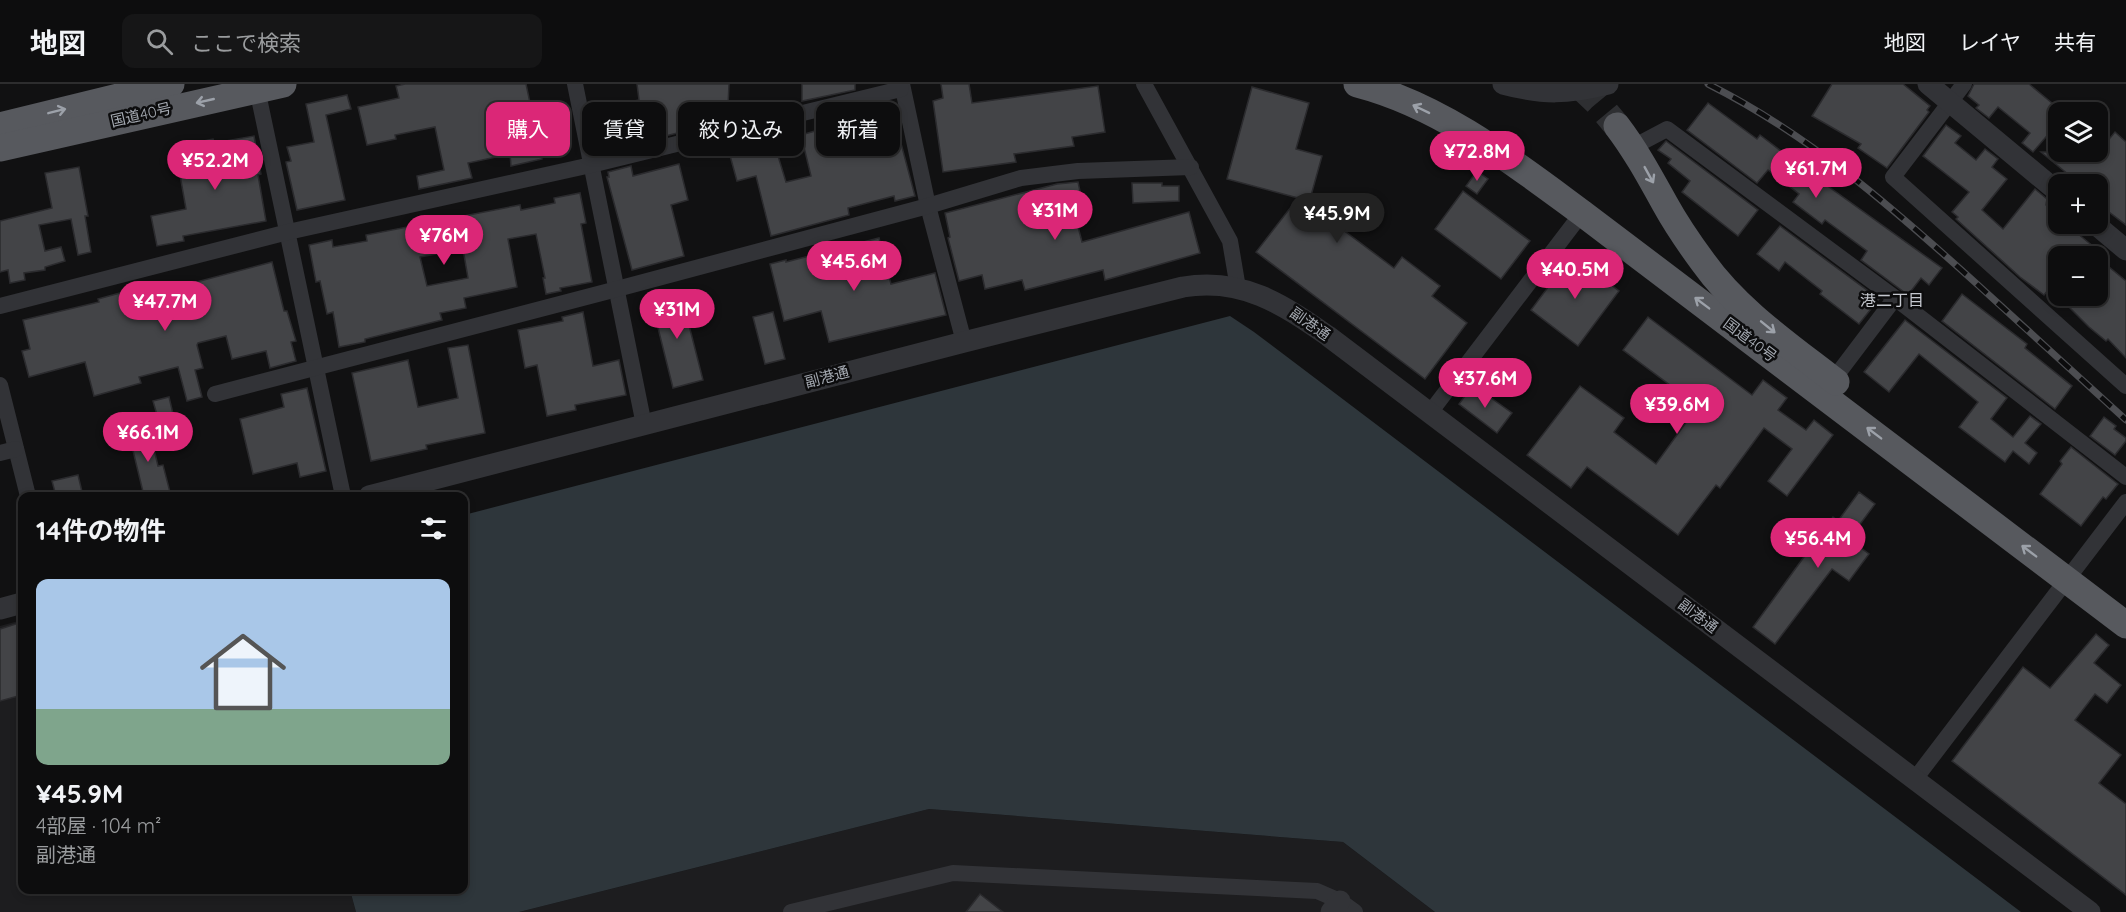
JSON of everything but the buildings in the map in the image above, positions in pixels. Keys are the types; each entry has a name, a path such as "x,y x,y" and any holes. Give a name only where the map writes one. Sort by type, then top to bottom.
{"highway":[{"name":"国道40号","path":"0,126 171,84"},
{"name":"国道40号","path":"1357,84 1414,105 1458,127 1500,153 2073,573 2126,602"},
{"name":"国道40号","path":"0,148 266,86"},
{"name":"国道40号","path":"1617,126 1633,147 1666,206 1711,272 1731,294 1756,318 2073,573 2126,625"}],"street":[{"path":"575,84 644,425"},
{"path":"1144,84 1230,242 1238,288"},
{"path":"1503,84 1531,92 1565,92 1608,84"},
{"path":"1928,84 2048,184"},
{"path":"1964,84 1893,177 2126,386"},
{"path":"266,86 288,232 342,492"},
{"path":"0,306 288,232 591,165 901,87 928,206 964,342"},
{"path":"1633,147 1667,129 1895,298 2126,477"},
{"path":"215,394 928,206 971,191 1021,178 1078,171 1191,167"},
{"path":"1429,414 1582,213"},
{"path":"2107,234 2126,250"},
{"name":"副港通","path":"384,492 1184,287 1202,284 1238,288 1279,303 1300,317 2090,912"},
{"path":"1833,380 1895,298"},
{"path":"0,385 8,451 26,492"},
{"path":"1915,779 2126,502"},
{"path":"0,609 18,604"},
{"path":"791,912 953,873 1317,891 1342,908"}],"shaded area":[{"path":"1230,316 2021,912 1435,912 1343,842 929,809 519,912 356,912 351,894 468,894 468,514"},
{"path":"18,621 18,894 351,894 356,912 0,912 0,626"},
{"path":"929,809 1343,842 1435,912 519,912"}],"tunnel":[{"path":"1578,84 1617,126"}],"railway":[{"path":"1708,84 1781,126 1883,201 2126,420"}],"district":[{"name":"港二丁目","path":"1892,300"}]}
